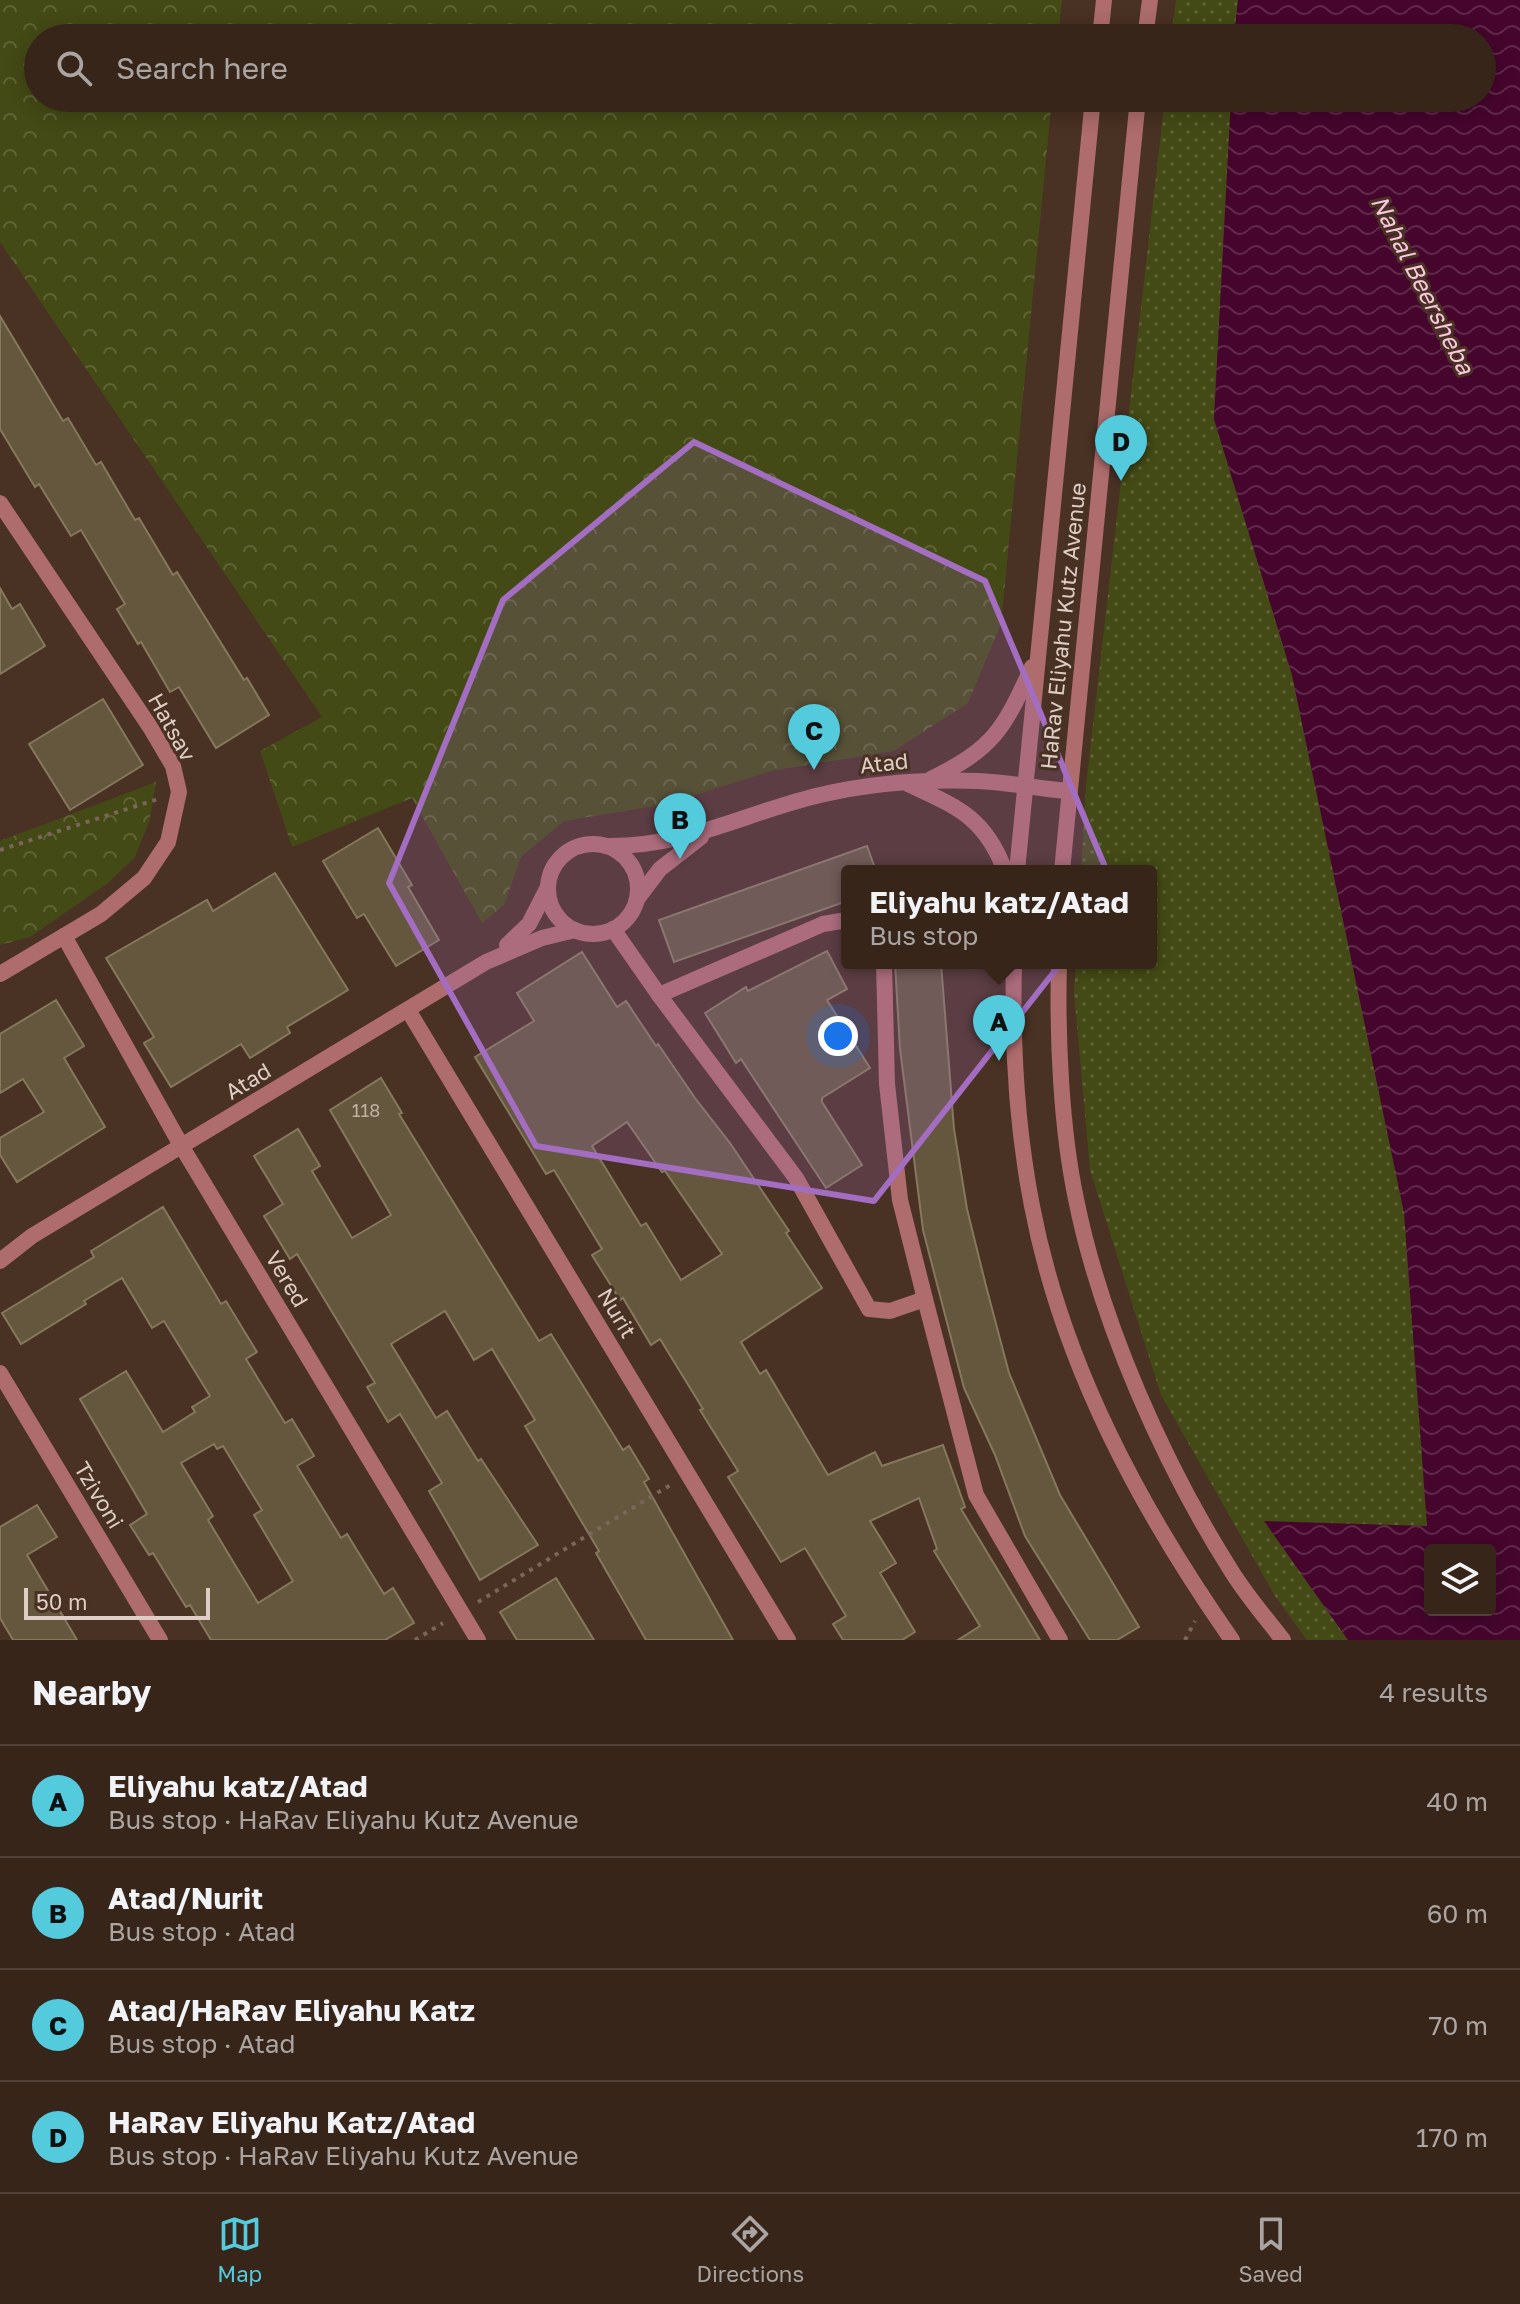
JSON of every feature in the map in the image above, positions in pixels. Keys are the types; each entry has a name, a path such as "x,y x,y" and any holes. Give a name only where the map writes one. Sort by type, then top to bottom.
{"street":[{"path":"1101,24 1104,0"},
{"path":"1147,24 1150,0"},
{"name":"HaRav Eliyahu Kutz Avenue","path":"1018,865 1092,112"},
{"name":"HaRav Eliyahu Kutz Avenue","path":"1063,865 1137,112"},
{"name":"Hatsav","path":"0,503 150,727 173,766 179,792 168,842 144,878 101,914 0,974"},
{"path":"927,781 964,763 995,737 1013,709 1038,654"},
{"path":"903,781 963,810 984,830 1002,865"},
{"name":"Atad","path":"606,846 656,843 709,831 816,796 903,781 981,781 1069,791"},
{"name":"Atad","path":"638,898 660,869 709,831"},
{"path":"585,845 606,846 625,857 634,869 638,898 625,922 613,929 588,934 563,923 549,899 548,885 556,865 571,850 585,845"},
{"name":"Atad","path":"486,962 529,924 548,885"},
{"path":"659,995 823,924 841,921"},
{"path":"613,929 796,1178 869,1309 890,1311 925,1299"},
{"name":"Atad","path":"0,1261 32,1236 486,962 542,938 575,930"},
{"name":"Vered","path":"64,936 182,1147 478,1640"},
{"path":"884,969 887,1084 900,1200 976,1495 1060,1640"},
{"path":"1014,969 1013,1003 1021,1123 1031,1205 1052,1287 1078,1361 1118,1454 1189,1575 1232,1640"},
{"path":"1059,969 1064,1104 1075,1197 1095,1274 1120,1345 1193,1504 1233,1573 1283,1640"},
{"name":"Nurit","path":"408,1010 788,1640"},
{"name":"Atad","path":"0,1249 32,1236"},
{"name":"Tzivoni","path":"0,1373 160,1640"}],"path":[{"path":"0,850 179,792"},
{"path":"415,1640 688,1475"}],"highlighted area":[{"path":"694,442 985,581 1116,893 874,1201 536,1146 389,883 503,600"}],"green space":[{"path":"0,0 1062,0 1059,24 24,24 24,112 1051,112 1001,624 968,703 894,751 771,771 667,804 564,821 521,857 504,905 482,923 412,798 292,847 260,751 322,717 0,242"},
{"path":"1176,0 1238,0 1235,24 1173,24"},
{"path":"1163,112 1230,112 1214,419 1292,675 1313,777 1457,1330 1491,1544 1424,1544 1424,1616 1496,1616 1496,1577 1506,1640 1307,1640 1275,1596 1161,1395 1090,1170 1074,993 1076,969 1157,969 1157,865 1081,865 1086,786"},
{"path":"156,782 149,822 135,857 108,883 30,937 0,945 0,841"}],"water":[{"name":"Nahal Beersheba","path":"1238,0 1520,0 1520,1640 1348,1640 1264,1521 1427,1526 1404,1213 1292,675 1214,419 1230,112 1496,112 1496,24 1235,24"}],"building":[{"path":"0,316 63,421 68,418 96,465 101,462 135,520 139,518 173,575 177,572 269,715 216,748 179,687 170,692 141,642 138,644 117,609 125,604 81,530 71,536 39,484 35,487 0,429"},
{"path":"0,588 12,609 20,604 45,646 0,674"},
{"path":"103,699 143,765 70,810 29,744"},
{"path":"378,828 412,885 408,887 439,940 396,966 364,914 357,918 323,861"},
{"path":"867,846 874,865 841,865 841,903 674,962 659,920"},
{"path":"275,873 348,990 287,1027 290,1033 250,1058 241,1044 171,1087 144,1043 154,1037 106,958 207,900 213,911"},
{"path":"827,951 847,989 827,1000 870,1068 822,1098 862,1165 826,1188 741,1059 736,1063 705,1013 746,987 748,991"},
{"path":"582,952 617,1007 626,1001 730,1143 789,1231 786,1233 822,1288 741,1342 760,1374 766,1370 828,1475 875,1452 882,1466 943,1445 965,1507 961,1509 1040,1640 958,1640 980,1626 934,1551 937,1549 919,1498 870,1521 896,1563 880,1573 915,1632 902,1640 843,1640 833,1624 846,1616 805,1548 781,1562 728,1477 738,1471 700,1410 703,1409 660,1339 651,1345 623,1298 620,1300 592,1255 602,1249 554,1170 546,1174 475,1057 534,1021 517,993","holes":["627,1122 662,1172 665,1171 722,1254 681,1280 646,1223 641,1226 592,1146"]},
{"path":"895,969 941,969 954,1129 967,1209 986,1286 1009,1373 1060,1495 1139,1627 1117,1640 1090,1640 1025,1536 995,1455 964,1388 923,1230 900,1049"},
{"path":"56,1000 84,1046 64,1058 105,1127 17,1182 0,1155 0,1138 44,1112 23,1079 0,1093 0,1034"},
{"path":"381,1078 402,1113 399,1114 539,1341 551,1334 623,1450 629,1446 649,1479 644,1482 733,1640 646,1640 596,1553 599,1551 525,1426 535,1420 492,1349 474,1360 445,1311 391,1344 436,1418 447,1411 478,1461 481,1459 538,1545 480,1580 429,1491 442,1483 400,1414 388,1422 367,1387 375,1383 297,1254 290,1259 264,1216 283,1204 254,1156 298,1129 320,1166 312,1171 352,1238 391,1215 330,1110"},
{"path":"163,1207 221,1304 226,1301 257,1352 246,1359 285,1423 292,1419 314,1456 297,1466 341,1538 347,1534 384,1594 393,1588 414,1623 385,1640 211,1640 190,1605 186,1607 153,1553 149,1555 130,1525 147,1514 80,1399 126,1371 163,1432 195,1412 192,1407 210,1396 164,1321 152,1328 122,1278 21,1344 2,1313 94,1257 91,1251","holes":["214,1444 217,1449 223,1446 262,1510 254,1515 293,1581 258,1603 208,1520 213,1516 181,1463"]},
{"path":"37,1505 57,1537 27,1555 77,1640 13,1640 0,1618 0,1527"},
{"path":"556,1578 594,1640 517,1640 500,1612"}],"place":[{"name":"HaRav Eliyahu Katz/Atad","path":"1121,481"},
{"name":"Atad/HaRav Eliyahu Katz","path":"814,770"},
{"name":"Atad/Nurit","path":"680,859"},
{"name":"Eliyahu katz/Atad","path":"999,1061"}]}
